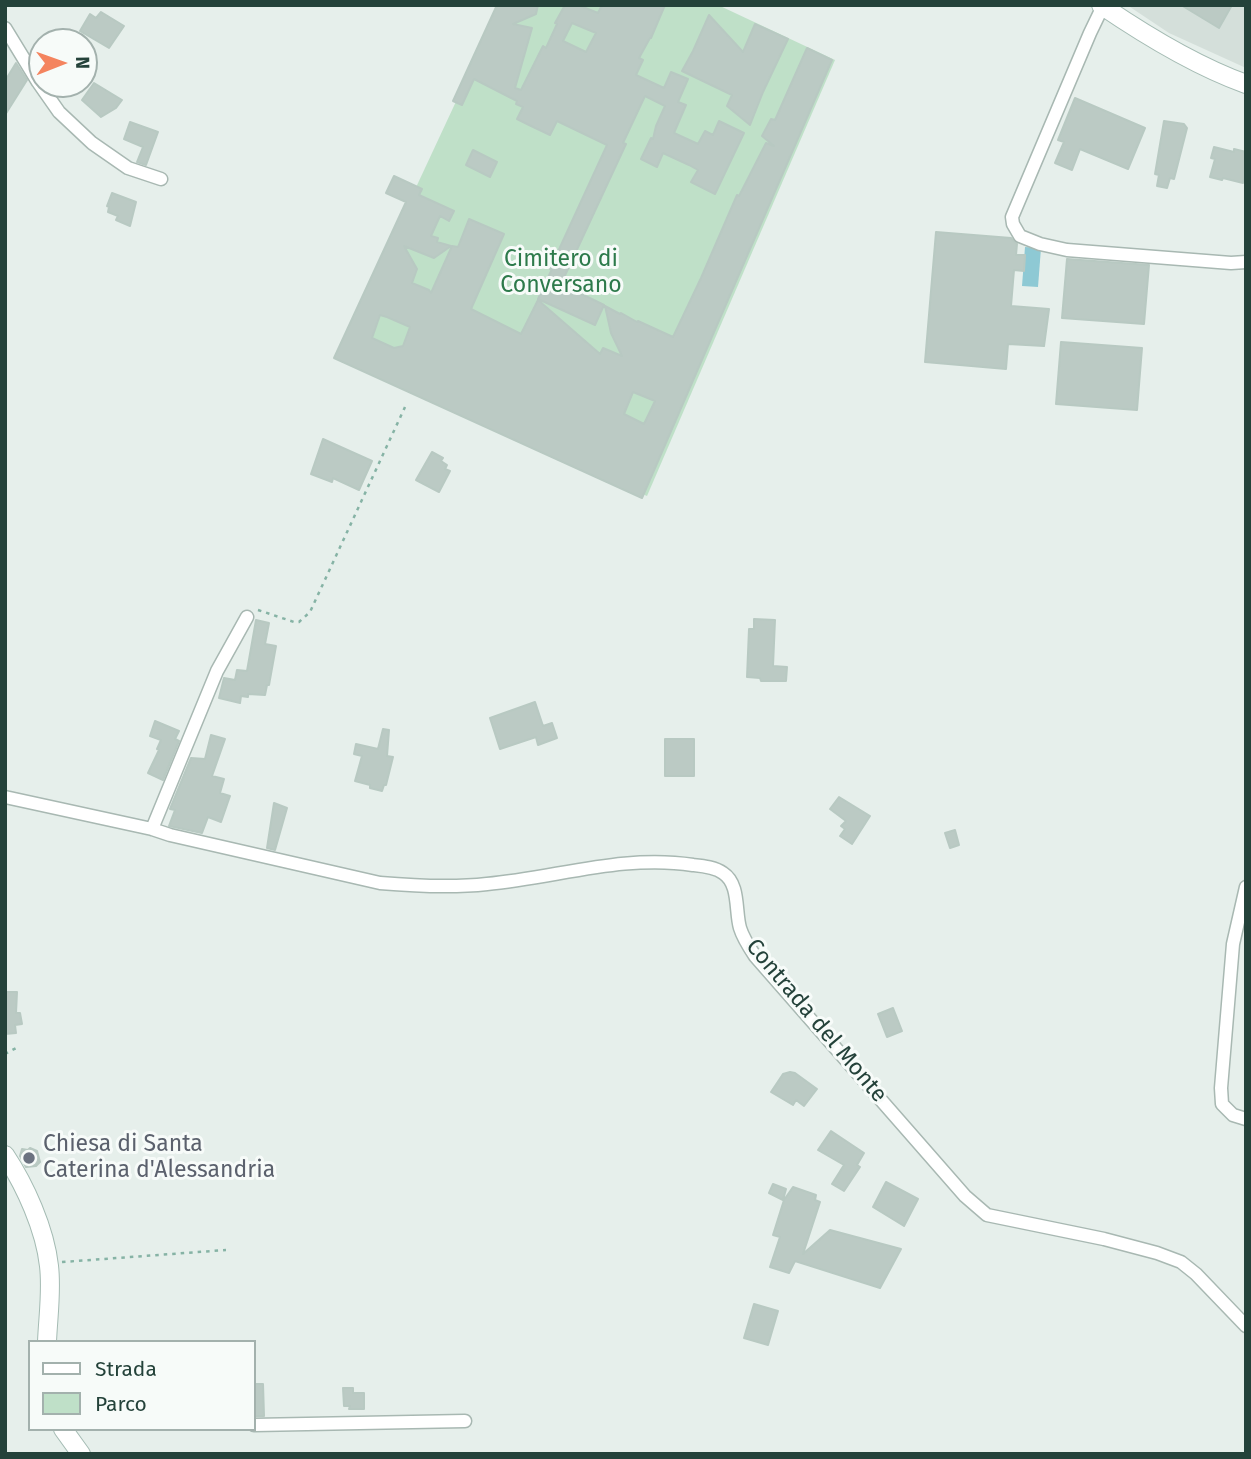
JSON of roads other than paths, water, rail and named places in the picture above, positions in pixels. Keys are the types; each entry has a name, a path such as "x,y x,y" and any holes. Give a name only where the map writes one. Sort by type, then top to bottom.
{"street":[{"path":"1246,83 1156,40 1102,6 1013,217 1013,224 1020,236 1067,250 1246,262"},
{"path":"5,28 59,112 92,142 128,168 161,179"},
{"path":"152,829 217,671 247,617"},
{"name":"Contrada del Monte","path":"5,797 380,883 482,885 639,862 710,867 731,880 740,927 755,956 965,1196 987,1215 1104,1239 1181,1262 1196,1273 1246,1326"},
{"path":"1246,887 1233,944 1221,1088 1222,1104 1233,1115 1246,1119"},
{"path":"5,1155 29,1200 49,1263 47,1340"},
{"path":"256,1424 466,1421"},
{"path":"64,1431 81,1454"}],"water":[{"path":"1025,247 1041,248 1038,287 1022,286"}],"place":[{"name":"Chiesa di Santa Caterina d'Alessandria","path":"29,1158"}],"park label":[{"name":"Cimitero di Conversano","path":"561,273"}]}
